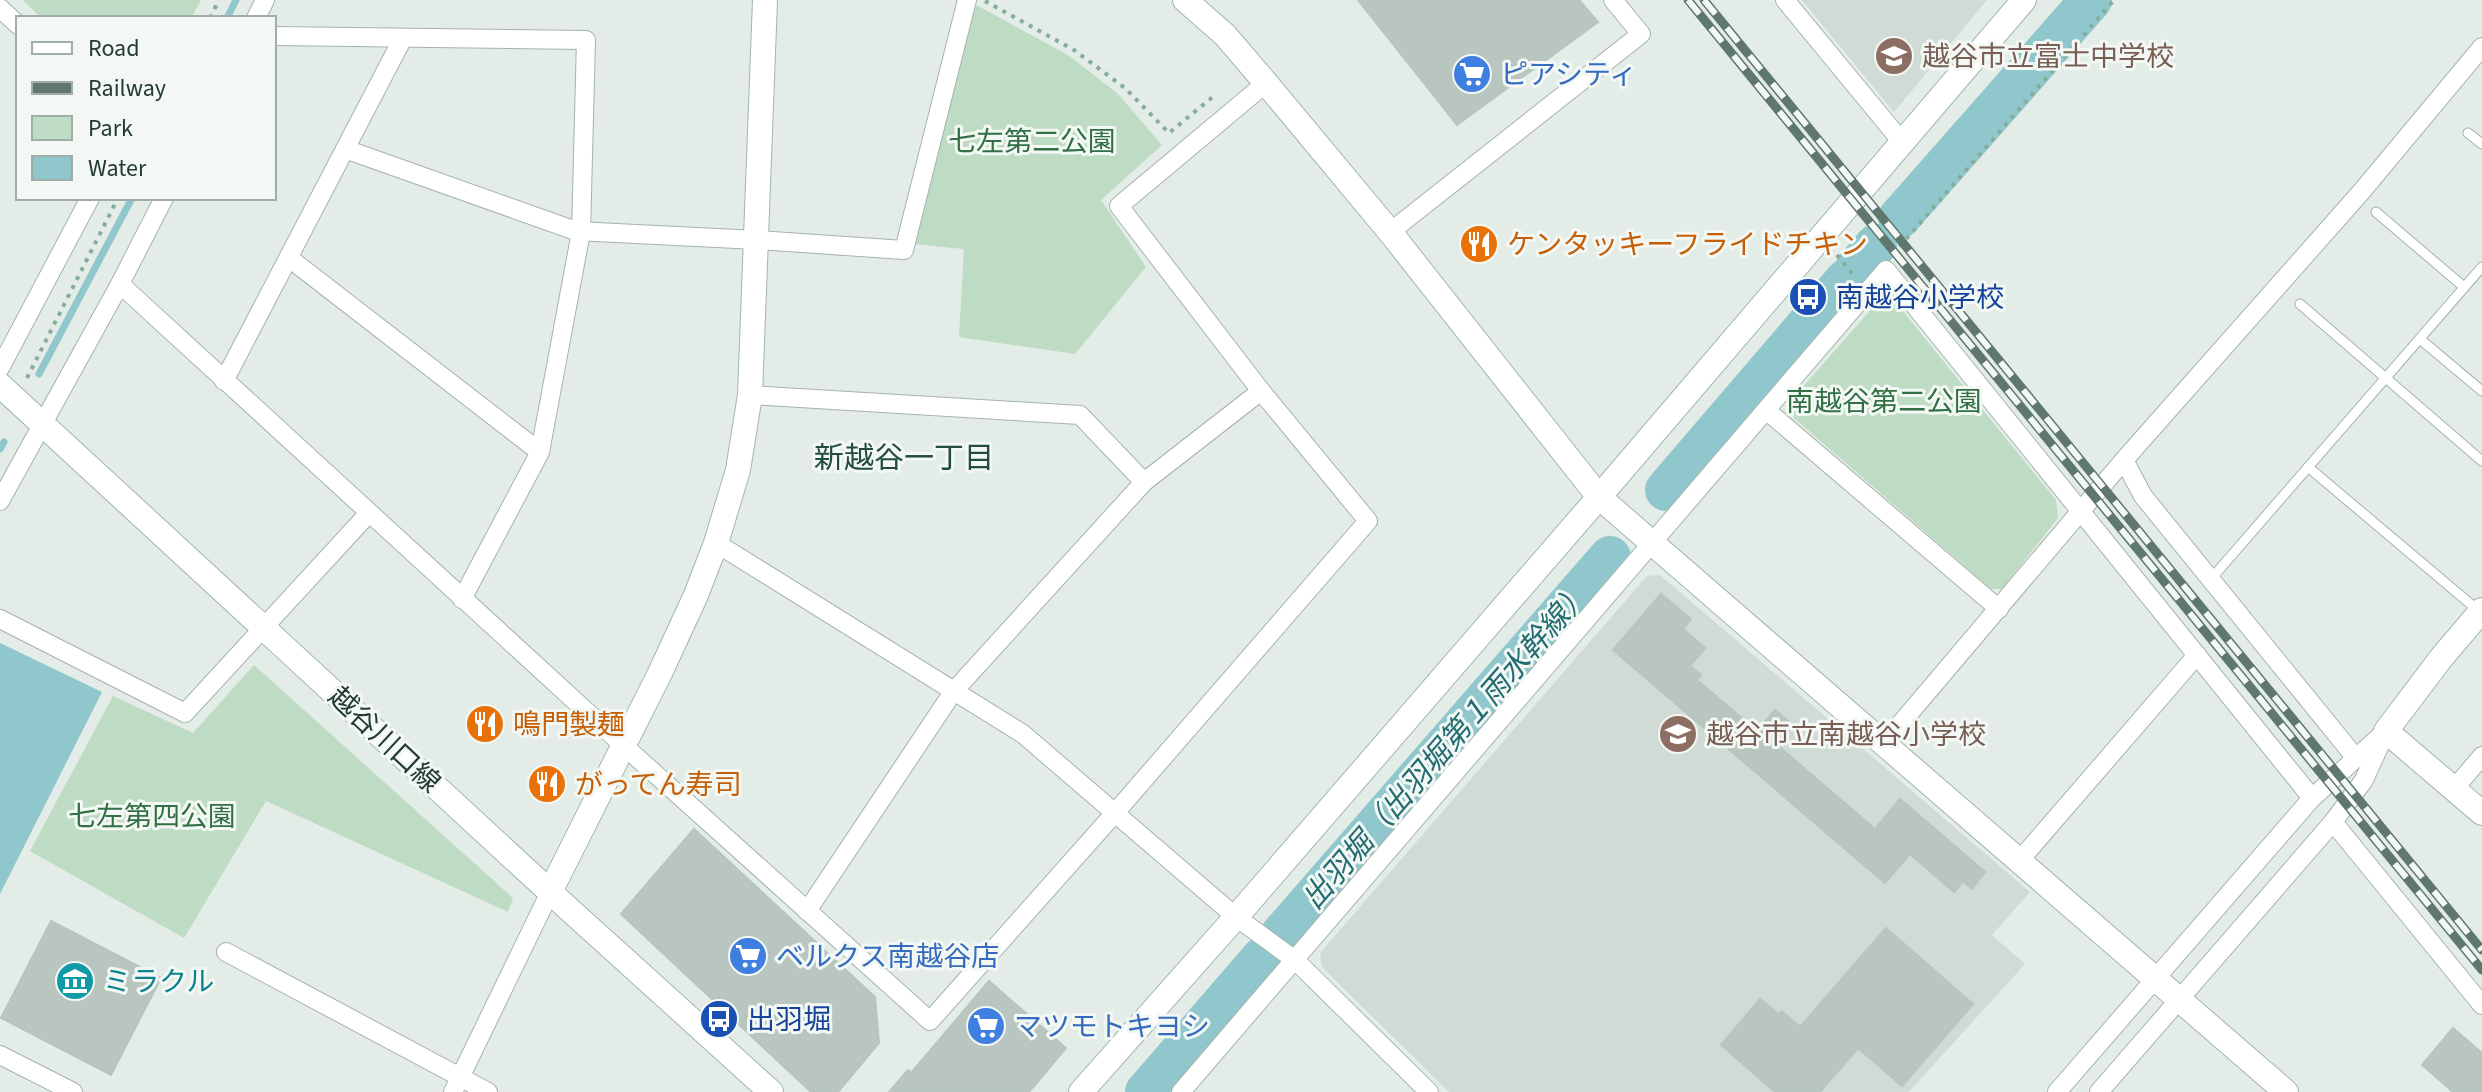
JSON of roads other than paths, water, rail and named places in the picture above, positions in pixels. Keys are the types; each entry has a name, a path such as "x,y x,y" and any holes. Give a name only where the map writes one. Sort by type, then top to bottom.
{"street":[{"path":"457,1085 696,595 738,470 750,395 765,0"},
{"path":"345,149 581,232 904,250 967,0"},
{"path":"1185,0 1225,35 1266,83 1390,232 1599,497 2286,1092"},
{"path":"1390,232 1641,34 1613,0"},
{"path":"1785,0 1902,142"},
{"path":"1081,1092 1599,497 2024,0"},
{"path":"0,8 16,23"},
{"path":"276,36 586,40 581,232 540,452 462,599"},
{"path":"224,381 403,38"},
{"path":"1885,742 2124,460 2480,53"},
{"path":"120,284 462,599 930,1021 1368,521 1261,391 1119,206 1266,83"},
{"path":"0,368 89,200"},
{"path":"0,501 163,200"},
{"path":"289,258 540,452"},
{"path":"1181,1092 1886,270 2312,798"},
{"path":"807,911 953,692 1144,482 1261,391"},
{"name":"越谷川口線","path":"8,393 771,1092"},
{"path":"750,395 1080,415 1144,482"},
{"path":"1766,410 1999,609"},
{"path":"2124,460 2143,496 2355,757"},
{"path":"0,619 185,713 369,513"},
{"path":"716,543 1023,734 1236,917 1295,960 1429,1092"},
{"path":"2057,1092 2312,798 2386,731 2481,611"},
{"path":"2020,860 2197,655"},
{"path":"2386,731 2482,813"},
{"path":"2099,1092 2333,822 2364,780 2386,731"},
{"path":"2454,789 2482,756"},
{"path":"2333,822 2482,1005"},
{"path":"226,952 457,1085 488,1092"},
{"path":"0,1055 73,1092"}],"lane":[{"path":"2468,133 2482,144"},
{"path":"2376,212 2464,287"},
{"path":"2211,579 2482,267"},
{"path":"2300,304 2482,461"},
{"path":"2420,339 2482,391"},
{"path":"2308,467 2481,611"}],"water":[{"path":"0,643 102,692 0,894"}],"waterway":[{"path":"228,16 236,0"},
{"name":"出羽堀（出羽堀第１雨水幹線）","path":"1899,218 2091,0"},
{"path":"39,374 131,200"},
{"name":"出羽堀（出羽堀第１雨水幹線）","path":"1856,268 1876,245"},
{"name":"出羽堀（出羽堀第１雨水幹線）","path":"1666,490 1846,280"},
{"path":"0,449 4,442"},
{"name":"出羽堀（出羽堀第１雨水幹線）","path":"1281,935 1610,557"},
{"name":"出羽堀（出羽堀第１雨水幹線）","path":"1146,1092 1263,957"}],"railway":[{"path":"1688,0 2482,970"},
{"path":"1704,0 2482,950"}],"place":[{"name":"越谷市立富士中学校","path":"1894,56"},
{"name":"ピアシティ","path":"1472,74"},
{"name":"ケンタッキーフライドチキン","path":"1479,244"},
{"name":"南越谷小学校","path":"1808,297"},
{"name":"鳴門製麺","path":"485,724"},
{"name":"越谷市立南越谷小学校","path":"1678,734"},
{"name":"がってん寿司","path":"547,784"},
{"name":"ベルクス南越谷店","path":"748,956"},
{"name":"ミラクル","path":"75,981"},
{"name":"出羽堀","path":"719,1019"},
{"name":"マツモトキヨシ","path":"986,1026"}],"district":[{"name":"新越谷一丁目","path":"904,458"}],"park label":[{"name":"七左第二公園","path":"1032,141"},
{"name":"南越谷第二公園","path":"1884,401"},
{"name":"七左第四公園","path":"152,816"}]}
